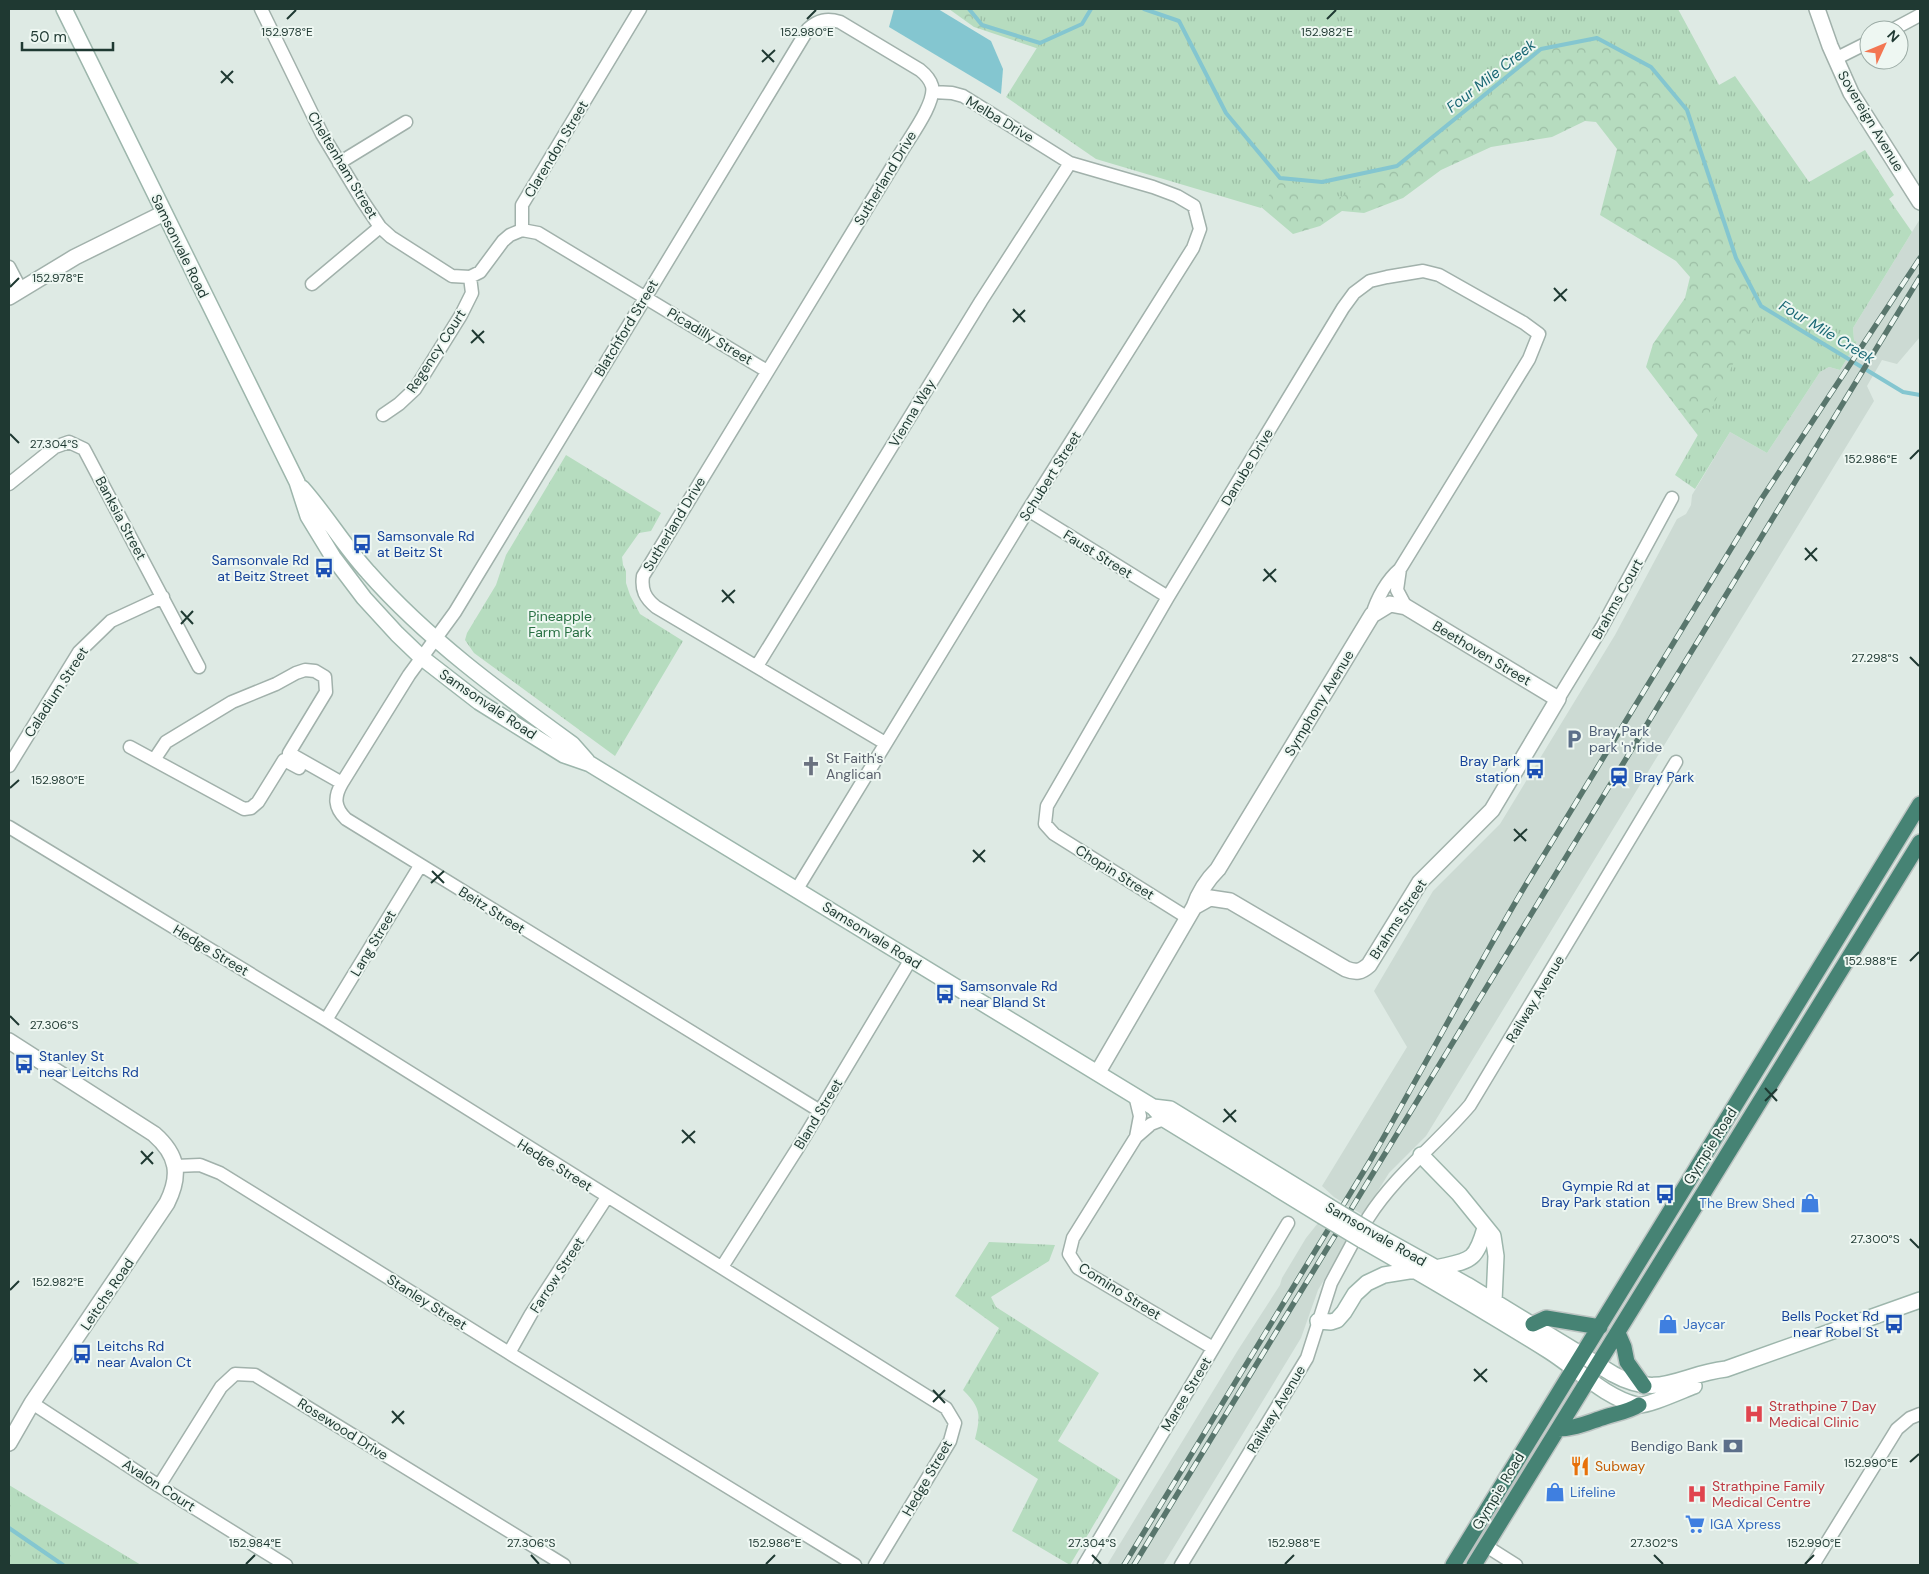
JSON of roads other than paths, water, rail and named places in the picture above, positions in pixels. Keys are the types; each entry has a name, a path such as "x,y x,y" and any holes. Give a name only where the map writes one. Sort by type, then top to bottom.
{"highway":[{"name":"Gympie Road","path":"1453,1565 1581,1354 1600,1327 1920,806"},
{"name":"Gympie Road","path":"1474,1565 1920,842"},
{"path":"1533,1324 1546,1318 1600,1327"},
{"path":"1618,1333 1624,1347 1627,1362 1644,1386"},
{"path":"1558,1429 1572,1429 1605,1417 1631,1411 1639,1405"}],"main road":[{"name":"Samsonvale Road","path":"64,9 297,482 308,516 333,557 379,616 421,658 461,690 564,755 590,764 797,889 1098,1072 1153,1107 1164,1119 1363,1233 1436,1268 1533,1324 1622,1379 1644,1386"},
{"name":"Sovereign Avenue","path":"1817,9 1851,93 1920,202"},
{"path":"15,294 75,257 164,213"},
{"name":"Samsonvale Road","path":"297,482 321,509 337,534 367,571 405,611 435,639 572,744 590,764"},
{"path":"1372,615 1390,604 1406,607"},
{"name":"Beethoven Street","path":"1406,607 1558,699"},
{"name":"Symphony Avenue","path":"1098,1072 1191,912 1198,896 1210,876 1218,869 1372,615"},
{"name":"Brahms Street","path":"1191,912 1210,898 1230,901 1346,970 1362,971 1369,965 1420,882 1492,810 1558,699"},
{"path":"1218,869 1219,888 1230,901"},
{"path":"9,1041 154,1134 166,1146 176,1166"},
{"name":"Samsonvale Road","path":"1153,1107 1170,1109 1325,1211"},
{"path":"1421,1155 1460,1194 1493,1236 1495,1246 1494,1301"},
{"name":"Leitchs Road","path":"9,1443 32,1403 167,1203 174,1187 176,1166"},
{"path":"1436,1268 1463,1262 1476,1254 1485,1228"},
{"name":"Samsonvale Road","path":"1363,1233 1415,1270 1544,1348 1616,1397 1639,1405"},
{"path":"1318,1321 1331,1322 1337,1320 1360,1289 1376,1278 1415,1270"},
{"path":"1644,1386 1662,1386 1707,1371 1726,1369 1920,1300"},
{"path":"1639,1405 1711,1380 1726,1369"}],"street":[{"name":"Cheltenham Street","path":"260,9 322,134 380,227 402,246 452,276 470,277"},
{"name":"Clarendon Street","path":"522,230 522,205 640,9"},
{"path":"1909,20 1920,14"},
{"name":"Blatchford Street","path":"435,639 455,612 808,29 820,21 830,19 840,22 920,70 929,80 932,92"},
{"path":"1836,59 1859,47"},
{"name":"Melba Drive","path":"932,92 952,93 963,96 1070,163 1153,187 1176,196 1194,206"},
{"name":"Sutherland Drive","path":"885,743 656,607 648,601 643,593 642,585 643,576 928,106 932,92"},
{"path":"339,163 406,122"},
{"name":"Vienna Way","path":"757,666 981,301 1070,163"},
{"name":"Schubert Street","path":"885,743 1028,510 1193,248 1200,229 1194,206"},
{"path":"312,284 380,227"},
{"path":"470,277 480,272 503,241 510,235 522,230"},
{"name":"Picadilly Street","path":"522,230 538,233 767,371"},
{"path":"9,267 15,294"},
{"name":"Danube Drive","path":"1045,824 1047,806 1168,597 1343,308 1354,293 1370,281 1387,277 1423,272 1439,275 1524,323 1539,334"},
{"name":"Regency Court","path":"383,415 399,404 415,389 461,315 472,292 470,277"},
{"name":"Symphony Avenue","path":"1372,615 1375,604 1392,576 1400,569 1529,359 1539,334"},
{"name":"Banksia Street","path":"9,484 55,447 69,442 84,449 199,668"},
{"name":"Brahms Court","path":"1558,699 1602,627 1672,498"},
{"name":"Faust Street","path":"1028,510 1168,597"},
{"path":"1400,569 1397,590 1406,607"},
{"name":"Caladium Street","path":"9,766 79,652 111,621 163,597"},
{"path":"340,787 421,658 435,639"},
{"path":"154,760 166,742 232,702 276,684 296,673 305,670 315,670 325,677 326,692 289,753 340,787"},
{"path":"797,889 885,743"},
{"path":"130,747 244,809 251,808 258,802 284,760 340,787"},
{"name":"Railway Avenue","path":"1181,1565 1299,1373 1307,1358 1331,1284 1363,1233 1386,1191 1460,1117 1481,1088 1676,762"},
{"name":"Beitz Street","path":"340,787 336,804 340,813 346,819 820,1111"},
{"name":"Chopin Street","path":"1045,824 1054,834 1191,912"},
{"name":"Hedge Street","path":"9,828 326,1020 946,1408 955,1424 950,1441 875,1565"},
{"name":"Lang Street","path":"326,1020 420,866"},
{"name":"Bland Street","path":"722,1267 820,1111 911,959"},
{"name":"Comino Street","path":"1135,1096 1140,1116 1136,1137"},
{"name":"Comino Street","path":"1164,1119 1147,1126 1136,1137 1073,1238 1069,1254 1078,1268 1214,1348"},
{"name":"Stanley Street","path":"176,1166 200,1165 220,1172 509,1353 855,1565"},
{"name":"Farrow Street","path":"509,1353 531,1314 607,1197"},
{"name":"Maree Street","path":"1084,1565 1288,1223"},
{"name":"Rosewood Drive","path":"159,1486 221,1387 235,1374 255,1376 564,1565"},
{"name":"Avalon Court","path":"32,1403 159,1486 286,1565"},
{"path":"1813,1565 1897,1429 1910,1418 1920,1414"},
{"path":"1486,1546 1516,1565"}],"water":[{"path":"894,9 938,9 991,41 1003,69 1001,94 889,27"}],"waterway":[{"name":"Four Mile Creek","path":"969,9 982,25 1040,43 1082,24 1091,9"},
{"name":"Four Mile Creek","path":"1144,9 1179,21 1226,113 1280,178 1322,182 1397,166 1541,49 1597,38 1651,67 1687,110 1736,258 1761,306 1903,392 1920,395"},
{"path":"9,1528 63,1565"}],"railway":[{"path":"1124,1565 1370,1161 1528,881 1762,498 1920,258"},
{"path":"1134,1565 1920,277"}],"place":[{"name":"Samsonvale Rd at Beitz St","path":"362,544"},
{"name":"Samsonvale Rd at Beitz Street","path":"324,568"},
{"name":"Bray Park park 'n' ride","path":"1574,739"},
{"name":"St Faith's Anglican","path":"811,766"},
{"name":"Bray Park station","path":"1535,769"},
{"name":"Bray Park","path":"1619,777"},
{"name":"Samsonvale Rd near Bland St","path":"945,994"},
{"name":"Stanley St near Leitchs Rd","path":"24,1064"},
{"name":"Gympie Rd at Bray Park station","path":"1665,1194"},
{"name":"The Brew Shed","path":"1810,1203"},
{"name":"Jaycar","path":"1668,1324"},
{"name":"Bells Pocket Rd near Robel St","path":"1894,1324"},
{"name":"Leitchs Rd near Avalon Ct","path":"82,1354"},
{"name":"Strathpine 7 Day Medical Clinic","path":"1754,1414"},
{"name":"Bendigo Bank","path":"1733,1446"},
{"name":"Subway","path":"1580,1466"},
{"name":"Lifeline","path":"1555,1492"},
{"name":"Strathpine Family Medical Centre","path":"1697,1494"},
{"name":"IGA Xpress","path":"1695,1524"}],"park label":[{"name":"Pineapple Farm Park","path":"560,624"}]}
